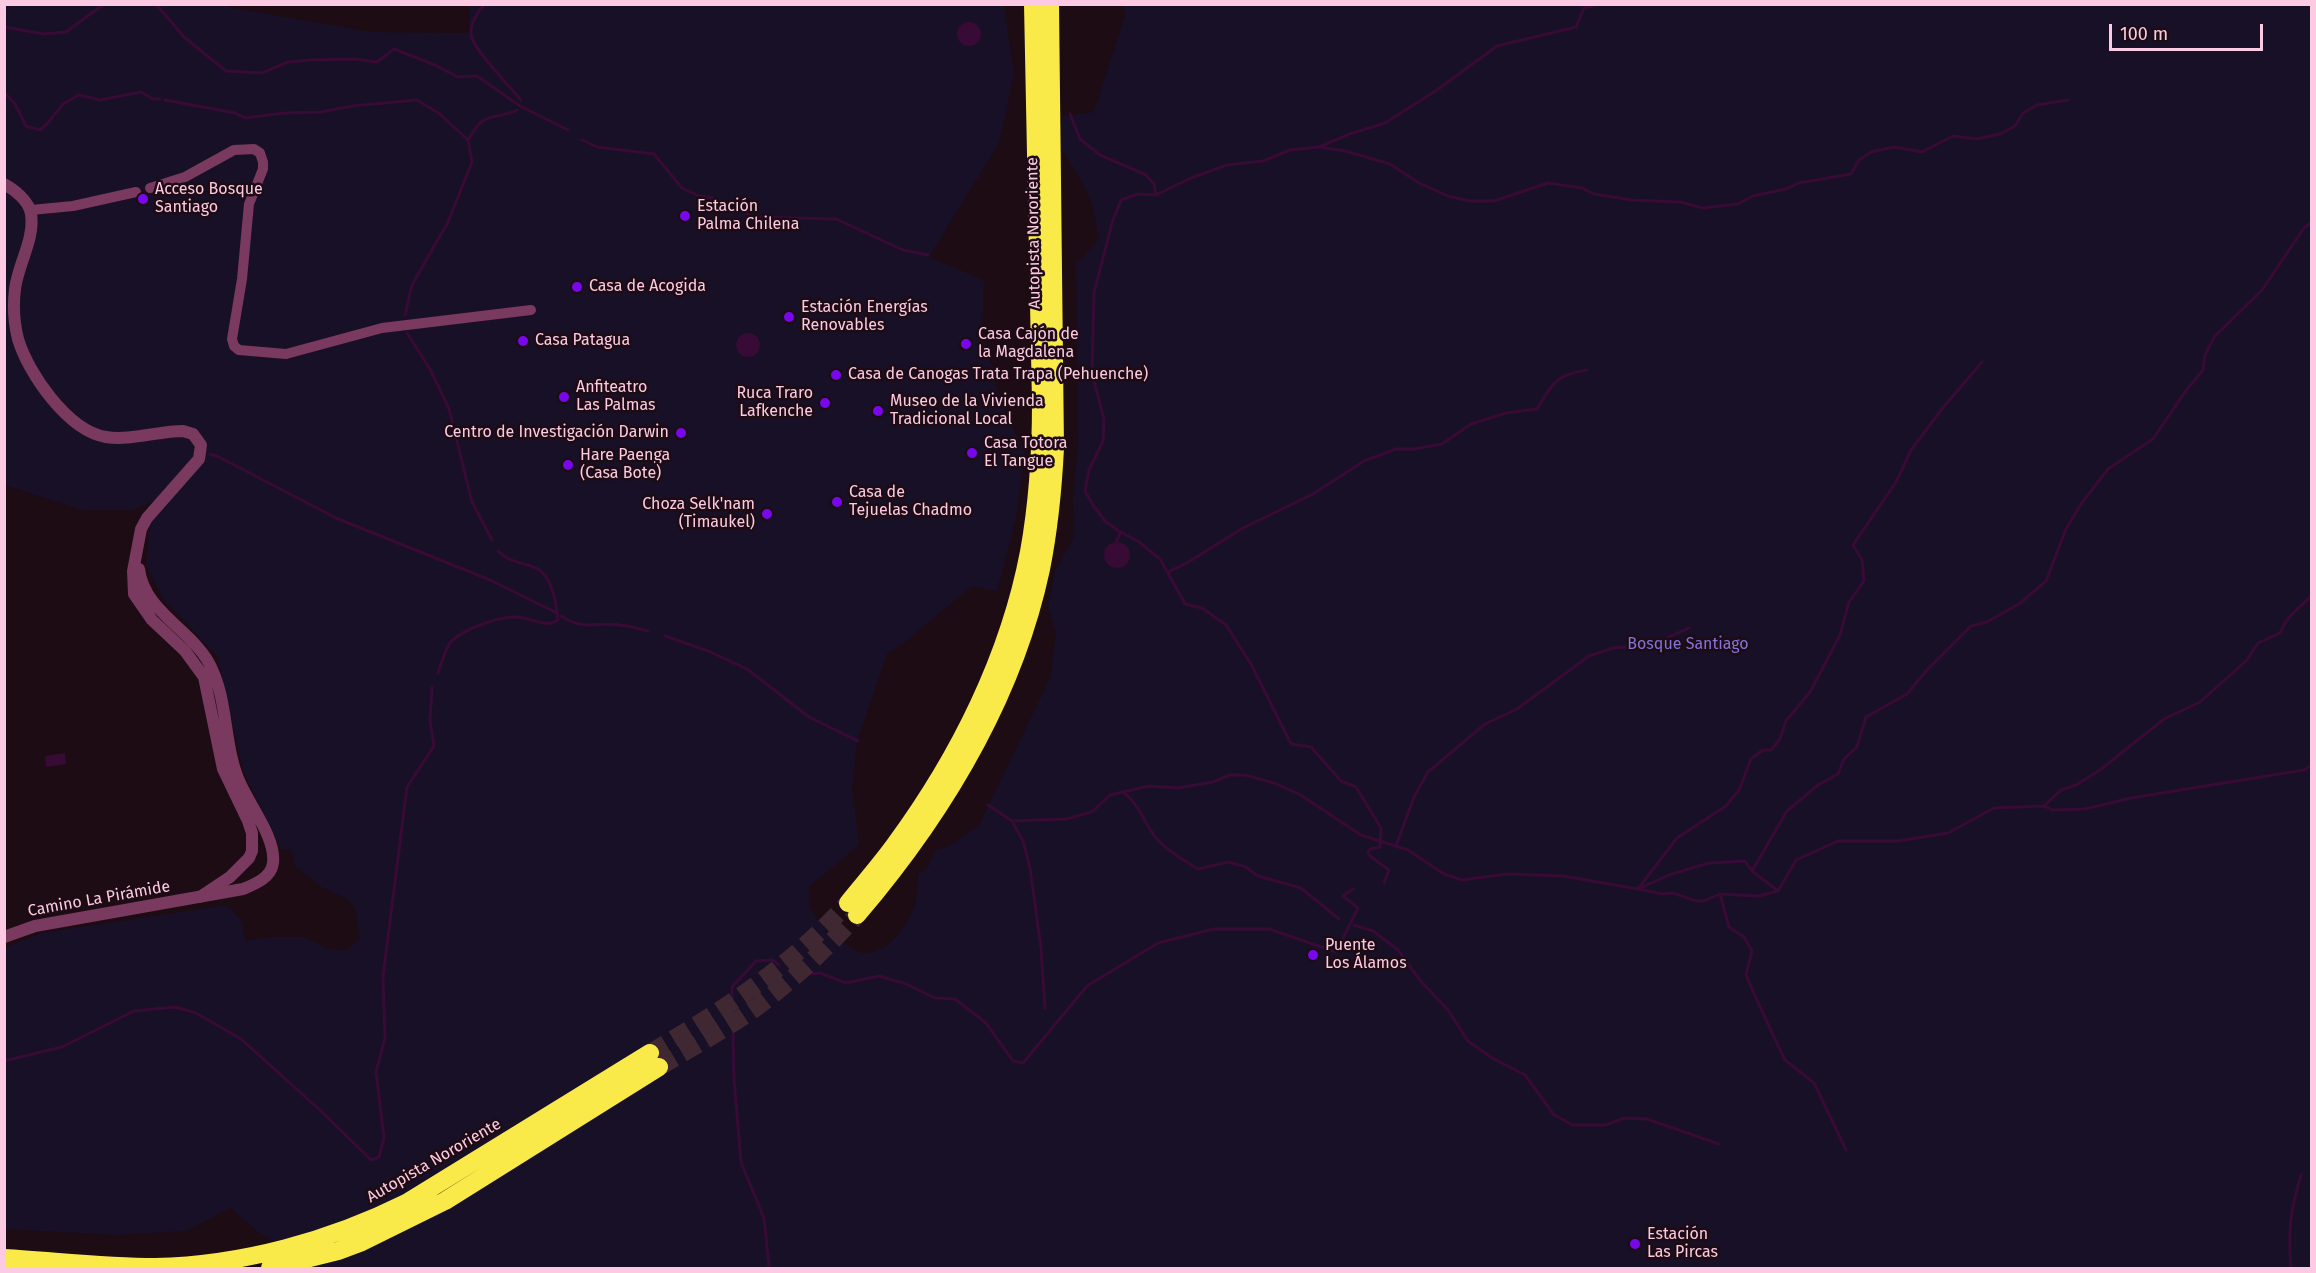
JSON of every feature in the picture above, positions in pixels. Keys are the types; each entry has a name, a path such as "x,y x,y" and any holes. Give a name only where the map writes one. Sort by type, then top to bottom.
{"highway":[{"name":"Autopista Nororiente","path":"1033,4 1041,403 1040,468 1029,552 1003,647 982,699 961,740 912,820 853,909 916,842 946,798 970,755 996,704 1014,661 1029,617 1041,568 1050,518 1056,439 1050,4"},
{"name":"Autopista Nororiente","path":"4,1258 143,1267 178,1266 225,1260 323,1238 378,1217 654,1060"},
{"name":"Autopista Nororiente","path":"270,1269 338,1251 408,1221 445,1201 621,1079"}],"street":[{"path":"150,188 185,177 223,154 234,150 254,149 260,153 263,169 249,204 242,279 231,339 239,350 286,354 382,328 531,310"},
{"path":"4,184 20,195 31,210 32,222 16,279 14,301 18,337 35,375 56,404 91,433 116,438 183,431 193,434 201,445 199,459 147,518 141,529 136,551 133,571 134,594 152,620 185,651 204,677 223,769 252,833 252,851 249,858 252,869 257,872 273,866 268,839 234,769 215,677 198,649 146,592 140,578 136,551"},
{"path":"31,210 73,206 136,192"},
{"name":"Camino La Pirámide","path":"200,897 230,877 249,858"},
{"name":"Camino La Pirámide","path":"4,937 35,926 243,889 259,882 269,874 273,866"}],"green space":[{"name":"Bosque Santiago","path":"5,5 224,5 371,32 469,33 470,5 1004,5 1014,74 999,143 929,257 984,280 982,328 1001,402 1025,453 1016,519 997,591 972,586 904,643 887,654 857,743 852,788 859,845 810,886 809,900 816,918 843,943 863,953 871,953 892,941 903,928 915,906 918,874 927,869 935,850 948,847 979,825 1050,678 1056,633 1048,607 1054,574 1074,536 1073,499 1078,444 1076,264 1099,239 1092,203 1080,178 1059,146 1059,131 1063,116 1094,112 1125,16 1124,5 2311,5 2311,1268 317,1268 257,1231 230,1208 186,1231 116,1235 5,1229 5,948 41,933 227,905 241,920 246,941 270,937 304,937 328,949 347,950 360,938 355,908 346,898 321,887 295,866 291,849 281,849 244,773 217,656 163,599 146,566 150,522 176,492 133,510 83,510 5,485"}],"shaded area":[{"path":"969,22 974,23 980,29 980,39 974,45 969,46 964,45 958,39 957,34 958,29 964,23"},
{"path":"748,333 753,334 759,340 759,350 753,356 748,357 743,356 737,350 736,345 737,340 743,334"},
{"path":"1117,542 1126,546 1130,555 1126,564 1117,568 1108,564 1104,555 1108,546"},
{"path":"65,753 66,764 46,767 45,756"}],"waterway":[{"path":"4,27 44,34 66,32 104,4"},
{"path":"156,4 184,37 226,71 262,73 288,62 310,60 355,59 377,62 394,49 458,77 477,76 520,106 568,130"},
{"path":"485,4 473,22 471,31 473,41 485,59 521,100"},
{"path":"1156,195 1191,178 1227,165 1263,161 1290,150 1319,147 1385,123 1437,90 1497,46 1576,27 1584,8 1598,4"},
{"path":"1607,4 1623,4"},
{"path":"4,92 15,104 26,126 40,130 63,104 79,95 100,100 141,92 153,99 160,99"},
{"path":"165,100 235,113 245,118 285,113 321,112 352,106 417,100 440,114 468,140 472,162 448,222 412,285 405,315"},
{"path":"1319,147 1345,151 1390,164 1419,183 1448,196 1469,201 1494,201 1548,183 1582,188 1594,194 1632,200 1680,202 1703,208 1738,204 1753,196 1786,189 1799,183 1851,174 1859,160 1871,152 1894,147 1922,152 1953,136 1977,139 2000,134 2015,126 2023,113 2037,105 2068,100"},
{"path":"468,140 484,120 517,110"},
{"path":"1070,114 1080,139 1100,155 1146,175 1154,184 1156,195"},
{"path":"582,140 597,147 654,154 682,188 699,196 736,207 752,217 836,219 903,250 928,255"},
{"path":"1120,532 1105,521 1085,491 1089,470 1103,441 1104,419 1092,374 1094,293 1112,223 1121,200 1138,194 1156,195"},
{"path":"1752,871 1787,811 1818,785 1838,774 1844,759 1857,747 1866,717 1907,694 1927,670 1971,626 1987,622 2019,604 2046,581 2066,529 2081,504 2108,469 2153,439 2203,370 2205,355 2215,336 2262,290 2304,228 2312,222"},
{"path":"407,333 430,369 449,409 472,502 492,540"},
{"path":"1777,891 1759,896 1720,894 1704,901 1696,901 1673,893 1663,894 1638,889 1677,838 1726,806 1739,790 1751,759 1763,750 1771,750 1780,739 1786,721 1810,692 1840,635 1849,602 1864,581 1862,560 1853,545 1896,482 1911,450 1982,362"},
{"path":"1168,572 1187,563 1243,528 1313,494 1364,461 1396,449 1414,449 1442,444 1471,424 1506,413 1537,409 1547,392 1561,378 1587,370"},
{"path":"210,454 336,518 490,580 555,612"},
{"path":"1116,542 1121,532 1139,542 1160,559 1185,604 1202,608 1226,625 1251,664 1291,744 1311,747 1341,781 1356,787 1381,828 1380,847 1370,849 1368,853 1389,870 1384,883"},
{"path":"438,673 448,646 469,630 509,617 521,617 548,623 558,620 552,589 545,575 533,567 510,560 498,551"},
{"path":"2044,806 2061,790 2076,785 2100,770 2164,719 2200,702 2247,660 2258,643 2280,633 2290,617 2312,595"},
{"path":"561,616 577,624 612,624 648,631"},
{"path":"1396,846 1414,797 1428,772 1485,724 1517,709 1589,656 1613,648 1640,646 1660,641 1689,628"},
{"path":"665,636 708,651 747,669 809,717 858,741"},
{"path":"4,1061 62,1047 134,1011 175,1007 196,1013 241,1039 321,1111 371,1160 379,1157 384,1138 376,1072 385,1038 383,977 407,787 434,746 430,720 432,687"},
{"path":"988,805 1012,821 1066,819 1092,812 1110,795 1149,786 1178,788 1213,782 1230,775 1245,775 1274,783 1299,794 1361,835 1408,850 1444,874 1462,880 1507,874 1563,876 1638,889 1669,875 1709,863 1745,861 1752,871 1778,891 1796,860 1838,841 1898,841 1948,833 1994,808 2044,806 2053,810 2085,809 2131,798 2304,770 2312,765"},
{"path":"1123,792 1134,803 1156,838 1181,859 1198,869 1228,862 1246,867 1258,876 1301,888 1339,919"},
{"path":"1012,821 1023,841 1030,868 1041,948 1045,1008"},
{"path":"800,975 820,973 846,983 879,976 906,984 935,998 955,999 986,1023 1013,1061 1023,1063 1087,986 1158,943 1214,929 1269,929 1336,952 1358,908 1343,896 1353,889"},
{"path":"1720,894 1729,927 1744,937 1752,951 1746,975 1785,1060 1814,1083 1846,1150"},
{"path":"1354,925 1373,931 1398,950 1419,979 1448,1010 1468,1041 1492,1058 1525,1075 1554,1115 1573,1125 1605,1125 1625,1118 1647,1119 1719,1144"},
{"path":"767,1268 769,1266 764,1218 741,1162 734,1079 732,987 756,961 773,960 779,965"},
{"path":"2291,1268 2291,1221 2301,1175"}],"tunnel":[{"path":"650,1053 705,1020 779,968 848,903"},
{"path":"659,1067 754,1009 808,964 857,915"}],"place":[{"name":"Acceso Bosque Santiago","path":"143,199"},
{"name":"Estación Palma Chilena","path":"685,216"},
{"name":"Casa de Acogida","path":"577,287"},
{"name":"Estación Energías Renovables","path":"789,317"},
{"name":"Casa Patagua","path":"523,341"},
{"name":"Casa Cajón de la Magdalena","path":"966,344"},
{"name":"Casa de Canogas Trata Trapa (Pehuenche)","path":"836,375"},
{"name":"Anfiteatro Las Palmas","path":"564,397"},
{"name":"Ruca Traro Lafkenche","path":"825,403"},
{"name":"Museo de la Vivienda Tradicional Local","path":"878,411"},
{"name":"Centro de Investigación Darwin","path":"681,433"},
{"name":"Casa Totora El Tangue","path":"972,453"},
{"name":"Hare Paenga (Casa Bote)","path":"568,465"},
{"name":"Casa de Tejuelas Chadmo","path":"837,502"},
{"name":"Choza Selk'nam (Timaukel)","path":"767,514"},
{"name":"Puente Los Álamos","path":"1313,955"},
{"name":"Estación Las Pircas","path":"1635,1244"}]}
